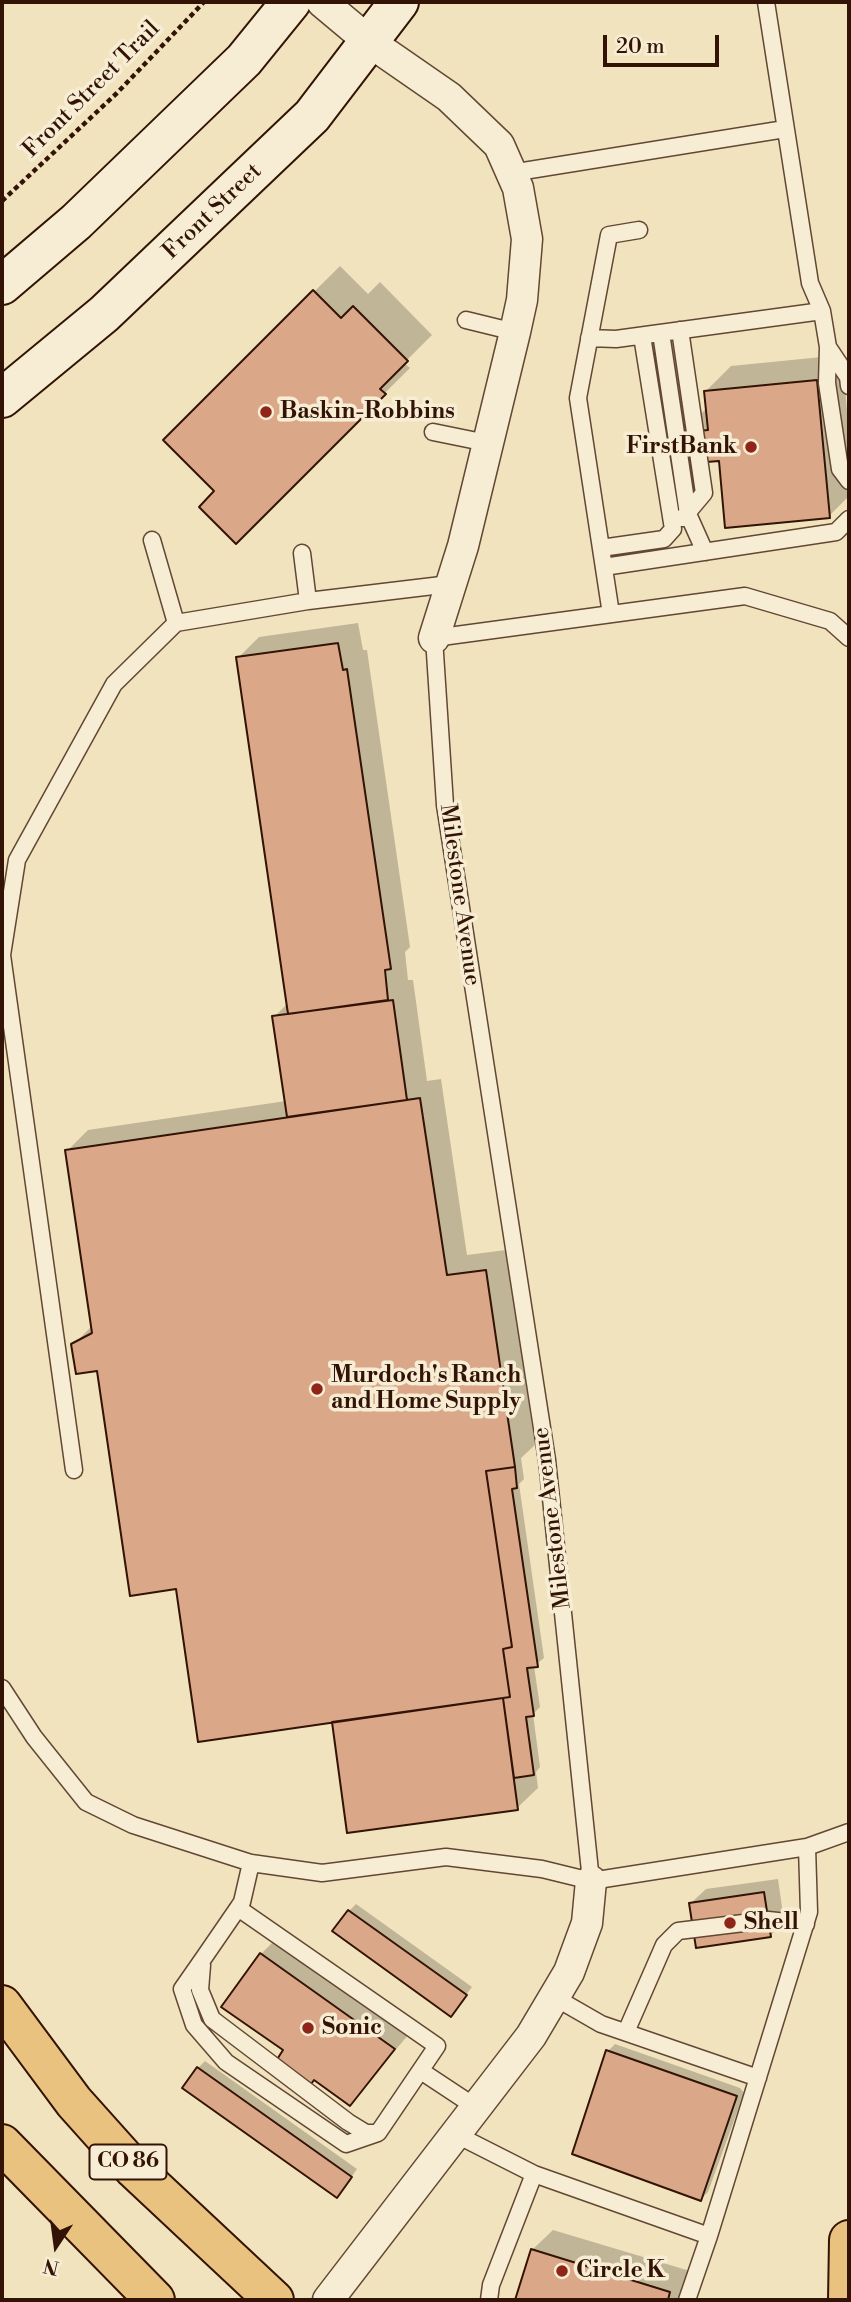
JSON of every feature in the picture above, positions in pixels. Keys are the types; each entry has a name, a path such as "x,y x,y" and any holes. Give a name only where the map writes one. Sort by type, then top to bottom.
{"highway":[{"name":"CO 86","path":"2,2005 75,2102 134,2169 274,2300"},
{"path":"2,2144 155,2300"},
{"path":"848,2300 849,2240"}],"main road":[{"path":"2,285 76,222 244,60 291,2"},
{"name":"Front Street","path":"2,398 104,314 173,252 312,116 371,43 399,2"}],"street":[{"name":"Milestone Avenue","path":"322,2 371,43 449,97 499,145 518,188 527,239 522,300 515,332 463,547 434,638"},
{"path":"328,2300 531,2036 569,1972 587,1923 591,1881"}],"lane":[{"path":"766,2 810,283 822,311 828,347 827,383 840,468 849,481"},
{"path":"511,173 785,130"},
{"path":"611,614 578,398 610,235 639,230"},
{"path":"589,338 661,333 822,311"},
{"path":"466,320 515,332"},
{"path":"601,548 664,539 704,493 680,330"},
{"path":"661,333 688,514 705,552"},
{"path":"642,335 673,529"},
{"path":"828,347 848,377 849,386"},
{"path":"433,432 487,443"},
{"path":"604,567 836,533 849,519"},
{"path":"152,540 176,623"},
{"path":"302,553 308,601"},
{"path":"74,1470 2,955 17,860 114,684 176,623 308,601 450,584"},
{"path":"434,638 745,596 830,621 849,638"},
{"name":"Milestone Avenue","path":"434,638 445,805 547,1460 591,1881"},
{"path":"2,1688 34,1737 86,1802 134,1825 251,1863 322,1873 446,1857 541,1868 591,1881 807,1847 849,1832"},
{"path":"687,2300 806,1924 809,1912 807,1847"},
{"path":"238,1908 437,2046 378,2133 346,2144 226,2062 194,2025 182,1989 238,1908 243,1902 251,1863"},
{"path":"626,2032 664,1945 678,1931 768,1920 806,1924"},
{"path":"205,1956 199,1972 200,1990 212,2019 348,2122 366,2133 378,2133"},
{"path":"554,1997 601,2024 758,2078"},
{"path":"421,2071 477,2108"},
{"path":"457,2134 534,2174 709,2236"},
{"path":"488,2300 491,2285 534,2174"}],"path":[{"name":"Front Street Trail","path":"2,201 73,136 204,2"}],"building":[{"path":"313,290 341,318 353,306 408,361 380,389 386,394 236,544 199,507 214,491 163,440"},
{"name":"FirstBank","path":"817,380 830,518 725,528 719,461 681,464 678,433 708,430 704,391"},
{"path":"338,643 343,670 347,669 391,969 385,970 388,1000 288,1014 236,657"},
{"path":"393,1000 407,1100 287,1117 272,1016"},
{"path":"420,1098 447,1275 486,1270 515,1467 486,1471 512,1647 503,1649 510,1697 198,1742 176,1589 130,1596 97,1371 76,1374 71,1344 92,1333 65,1150"},
{"path":"515,1467 517,1488 512,1489 538,1667 527,1668 534,1716 526,1717 534,1775 514,1778 503,1698 510,1697 503,1649 512,1647 486,1471"},
{"path":"503,1698 518,1810 347,1833 332,1722"},
{"name":"Shell","path":"764,1892 771,1937 696,1948 689,1903"},
{"path":"348,1910 467,1995 451,2017 332,1931"},
{"name":"Sonic","path":"260,1953 395,2049 350,2106 314,2080 309,2087 276,2061 283,2050 221,2007"},
{"path":"606,2050 737,2096 701,2201 572,2154"},
{"path":"197,2067 352,2177 337,2198 182,2088"},
{"name":"Circle K","path":"531,2249 670,2292 668,2300 515,2300"}],"place":[{"name":"Baskin-Robbins","path":"266,412"},
{"name":"FirstBank","path":"751,447"},
{"name":"Murdoch's Ranch and Home Supply","path":"317,1389"},
{"name":"Shell","path":"730,1923"},
{"name":"Sonic","path":"308,2028"},
{"name":"Circle K","path":"562,2271"}]}
